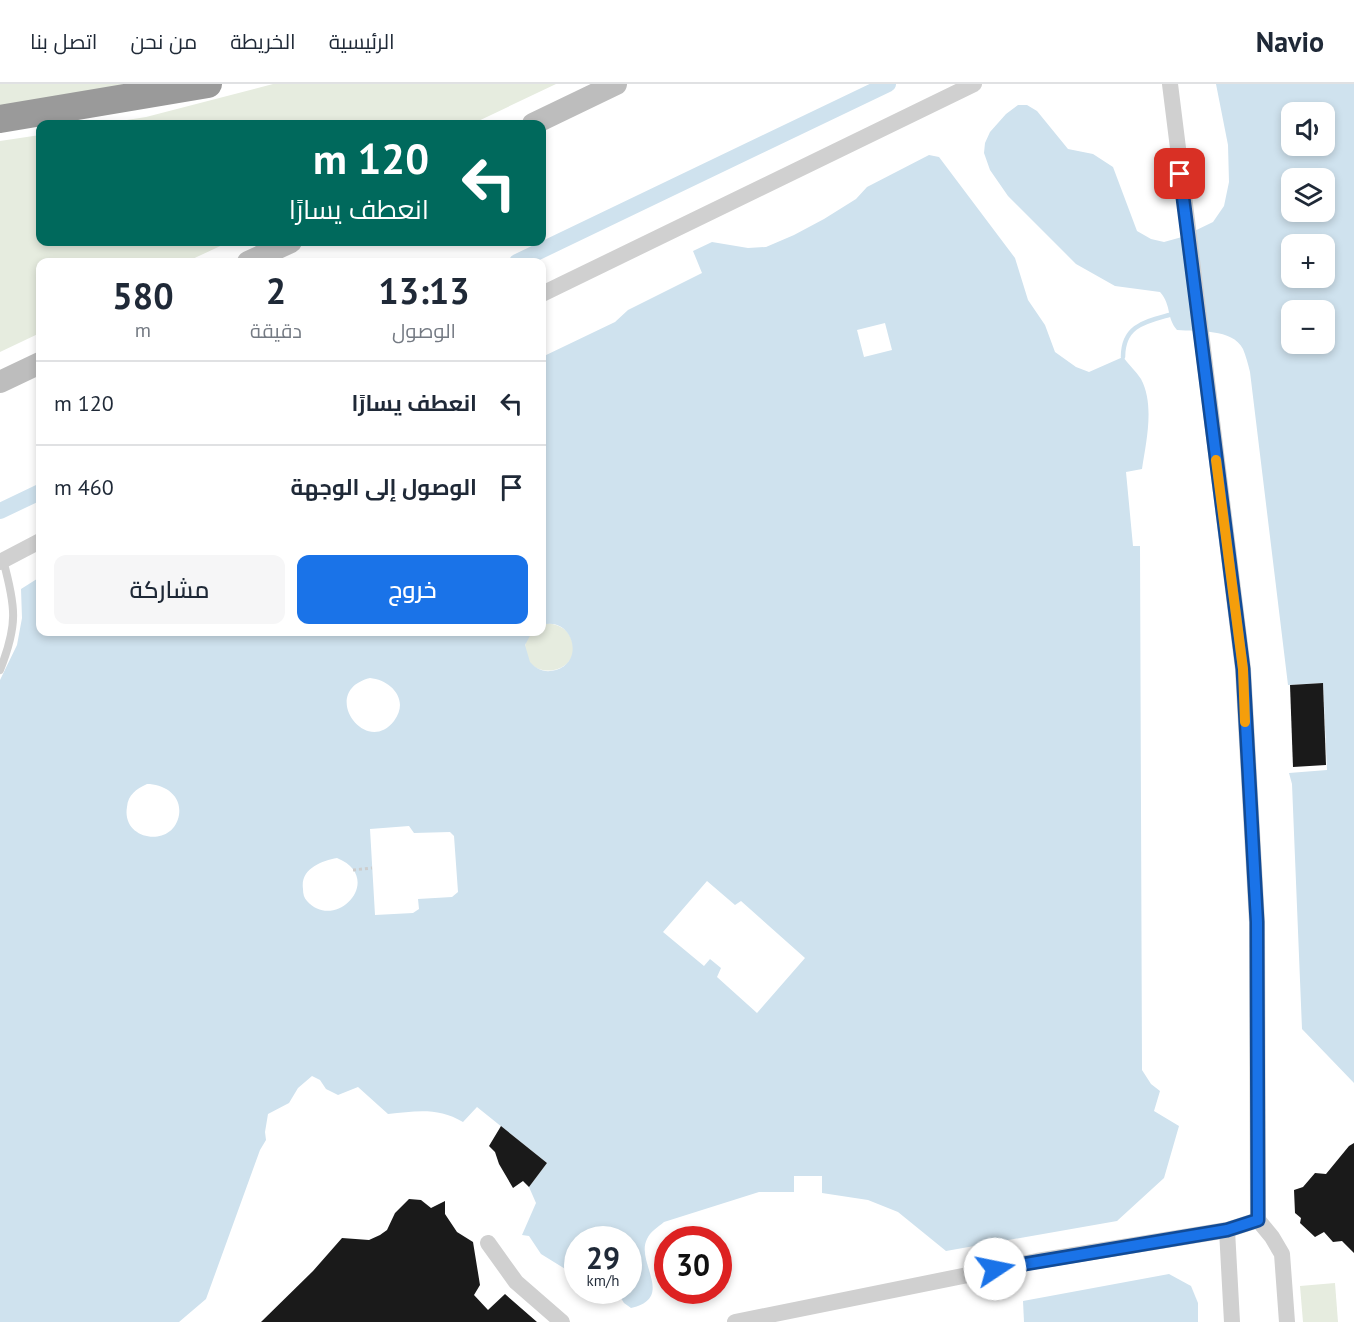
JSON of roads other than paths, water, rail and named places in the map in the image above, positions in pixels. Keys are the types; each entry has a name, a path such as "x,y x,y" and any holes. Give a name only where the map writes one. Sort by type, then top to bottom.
{"highway":[{"path":"0,118 208,84"}],"street":[{"path":"541,120 616,84"},
{"path":"546,292 974,84"},
{"path":"1170,84 1243,669 1257,922 1258,1220 1282,1254 1287,1322"},
{"path":"257,258 282,246"},
{"path":"0,382 36,365"},
{"path":"2,561 36,543"},
{"path":"735,1322 1037,1261 1227,1230 1258,1220"},
{"path":"1227,1230 1232,1322"},
{"path":"488,1244 516,1282 562,1322"}],"lane":[{"path":"0,670 11,642 14,621 12,592 2,561"}],"water":[{"path":"1216,84 1354,84 1354,1083 1302,1029 1292,784 1289,773 1327,770 1323,683 1288,685 1250,372 1243,349 1238,342 1223,334 1177,330 1171,321 1166,302 1160,292 1115,286 1076,264 1008,196 990,170 984,153 985,143 990,132 1006,114 1018,105 1027,105 1037,111 1068,149 1093,154 1113,167 1137,231 1151,239 1164,242 1182,237 1213,222 1224,206 1229,182 1228,145"},
{"path":"929,155 939,157 1015,258 1028,300 1045,325 1055,352 1076,367 1089,372 1123,357 1139,376 1145,389 1149,412 1142,469 1126,472 1133,546 1140,546 1142,1070 1151,1084 1160,1091 1154,1111 1179,1126 1164,1178 1117,1221 946,1251 898,1212 868,1200 822,1193 822,1176 794,1176 794,1192 759,1192 654,1226 645,1248 653,1288 651,1296 642,1304 642,1226 564,1226 564,1268 541,1254 529,1236 522,1235 536,1203 529,1187 547,1163 477,1107 463,1122 436,1112 388,1114 358,1087 338,1095 326,1089 320,1080 312,1076 298,1088 289,1103 268,1114 266,1140 260,1150 206,1299 179,1322 0,1322 0,680 17,645 22,618 21,589 36,580 36,636 530,636 525,645 530,662 541,670 556,670 571,658 573,649 568,633 561,627 546,625 546,355 615,322 628,310 702,273 693,251 712,242 748,248 766,247 824,219 856,199 867,187","holes":["885,323 892,350 864,357 857,330","370,678 391,687 396,692 400,706 394,721 383,730 371,732 360,727 352,718 347,707 348,695 355,685","147,784 160,786 175,796 179,808 175,826 168,833 158,836 139,833 127,818 127,807 133,793","409,826 414,833 450,832 454,836 458,892 452,897 418,899 419,909 413,913 375,915 370,829","337,858 351,867 357,878 357,889 342,907 331,911 319,909 304,897 303,882 308,871 313,867","707,881 735,905 741,901 805,958 757,1013 717,977 721,968 710,959 704,966 663,932"]},
{"path":"1169,1274 1191,1286 1198,1303 1198,1322 1024,1322 1023,1301"},
{"path":"625,1304 641,1304 631,1308"}],"waterway":[{"path":"525,258 888,84"},
{"path":"1123,357 1124,347 1131,332 1143,323 1169,315"},
{"path":"0,511 36,494"}]}
